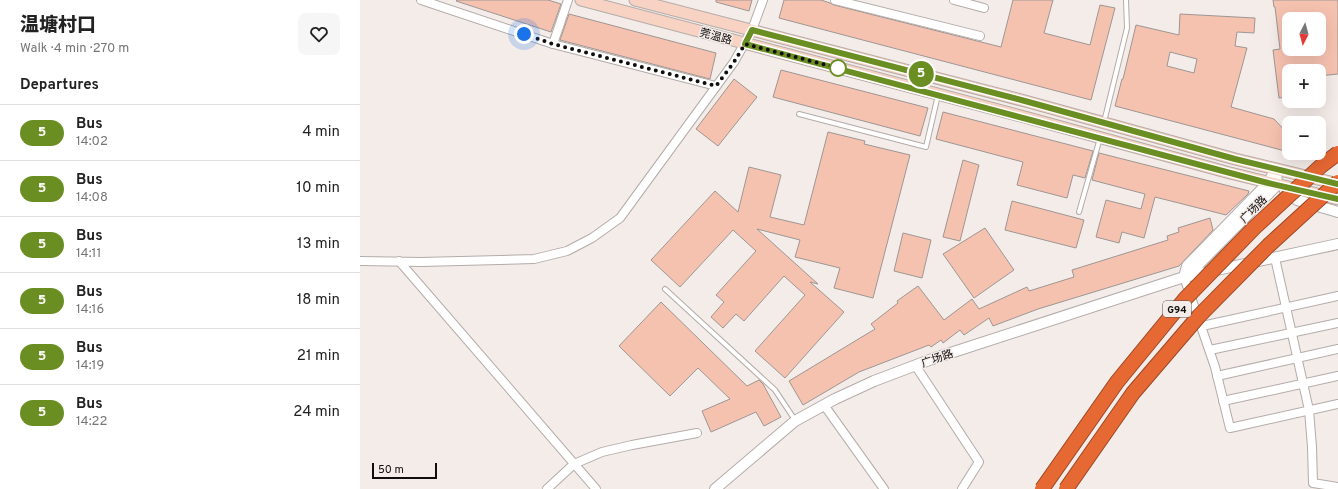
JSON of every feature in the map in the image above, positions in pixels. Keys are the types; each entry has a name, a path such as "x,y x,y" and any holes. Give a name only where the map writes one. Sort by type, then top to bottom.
{"highway":[{"name":"G94","path":"1042,489 1117,382 1184,299 1254,228 1321,166 1338,153"},
{"name":"G94","path":"1066,489 1133,393 1200,316 1268,246 1338,183"}],"main road":[{"name":"莞温路","path":"581,0 1272,184 1338,199"},
{"name":"莞温路","path":"635,0 1276,169 1338,183"}],"street":[{"path":"421,0 553,44 716,86"},
{"path":"553,44 568,0"},
{"path":"360,261 534,259 567,251 592,238 620,218 734,62 752,30 763,0"},
{"path":"835,0 980,36"},
{"path":"954,0 984,8"},
{"path":"1276,169 1272,184 1297,200 1338,212"},
{"name":"广场路","path":"1184,277 1187,266 1272,184"},
{"name":"广场路","path":"715,489 795,421 835,398 874,381 1184,277 1338,244"},
{"path":"1275,258 1308,410 1312,447 1312,483 1338,487"},
{"path":"399,261 596,489"},
{"path":"1184,277 1210,350 1230,428 1338,404"},
{"path":"1202,326 1338,296"},
{"path":"1210,350 1338,323"},
{"path":"1217,376 1338,349"},
{"path":"915,366 979,462 962,489"},
{"path":"1223,401 1338,376"},
{"path":"824,405 884,489"},
{"path":"547,489 574,464 602,452 697,433"}],"lane":[{"path":"1104,123 1127,28 1126,0"},
{"path":"799,114 926,147 938,95"},
{"path":"1079,212 1100,138"},
{"path":"665,289 775,390 795,421"}],"building":[{"path":"548,0 561,4 551,32 456,1"},
{"path":"716,0 752,0 749,11 716,2"},
{"path":"784,0 821,0 834,5 1001,47 1013,0 1053,0 1044,33 1090,45 1100,5 1115,8 1091,100 779,18"},
{"path":"1273,0 1338,0 1338,74 1326,75 1326,64 1282,64 1282,98 1279,98 1273,50 1280,49"},
{"path":"569,14 716,53 710,79 560,40"},
{"path":"1180,14 1255,18 1254,33 1237,32 1235,46 1247,48 1231,107 1274,119 1282,128 1282,150 1115,106 1136,25 1179,35","holes":["1170,52 1197,59 1194,73 1167,66"]},
{"path":"781,70 928,108 920,136 773,97"},
{"path":"734,79 757,97 718,146 696,129"},
{"path":"943,112 1093,151 1085,178 1073,175 1067,198 1017,185 1023,162 936,139"},
{"path":"828,132 865,141 864,144 910,155 873,298 834,288 840,268 795,257 800,240 757,229 818,284 810,282 844,312 785,378 755,351 805,295 784,276 744,321 736,314 723,328 711,317 724,302 716,295 756,251 733,230 680,287 651,260 715,191 738,212 749,167 781,175 770,217 804,225"},
{"path":"1099,153 1249,191 1248,194 1226,215 1155,197 1144,238 1122,232 1119,243 1096,237 1106,200 1141,209 1145,194 1092,180"},
{"path":"963,160 979,165 960,241 943,237"},
{"path":"1012,201 1084,220 1076,248 1005,230"},
{"path":"1210,218 1213,230 1179,266 1038,309 993,326 989,318 964,335 960,330 943,343 941,340 931,347 929,345 859,372 803,405 789,381 875,329 871,324 898,303 897,301 918,286 944,320 972,299 979,309 1027,287 1029,291 1074,277 1072,270 1168,240 1167,236 1179,232 1178,228"},
{"path":"985,228 1014,270 974,298 943,254"},
{"path":"903,233 931,240 922,278 894,271"},
{"path":"661,302 747,386 759,380 763,384 781,417 764,426 756,412 711,432 702,411 730,399 698,368 670,396 619,346"}],"bus line":[{"name":"5","path":"1338,184 1235,159 1025,101 752,30 745,44 1048,123 1268,183 1338,199"}],"route":[{"path":"524,34 553,44 716,86 745,44 838,68"}]}
